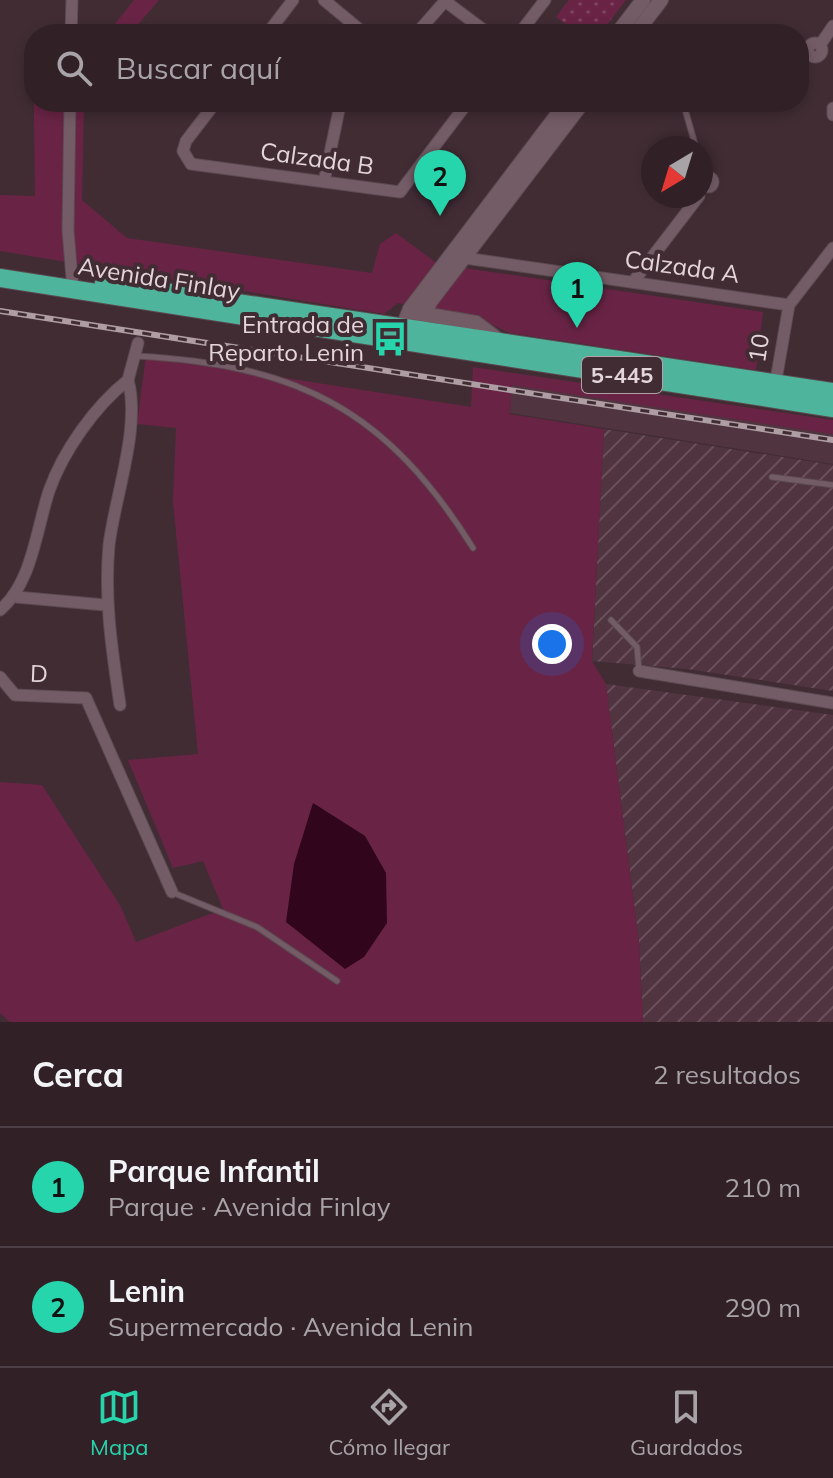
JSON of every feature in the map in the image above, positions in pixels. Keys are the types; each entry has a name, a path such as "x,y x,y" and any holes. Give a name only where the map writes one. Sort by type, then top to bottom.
{"highway":[{"name":"Avenida Finlay","path":"0,267 72,284"},
{"name":"Avenida Finlay","path":"0,278 413,325 775,391 833,408"},
{"name":"Avenida Finlay","path":"413,325 775,391 833,392"}],"street":[{"path":"71,24 72,0"},
{"path":"275,24 293,0"},
{"path":"324,0 353,24"},
{"path":"527,24 545,0"},
{"path":"625,24 643,0"},
{"path":"643,24 661,0"},
{"path":"425,24 445,1 476,24"},
{"path":"820,45 833,26"},
{"path":"833,108 833,115"},
{"path":"70,112 68,230 72,284"},
{"name":"Calzada B","path":"208,112 186,141 183,151 191,164 400,192 460,112"},
{"path":"324,182 339,112"},
{"path":"413,325 559,112"},
{"path":"633,282 688,208"},
{"path":"789,305 833,248"},
{"name":"Calzada A","path":"457,257 789,305"},
{"name":"10","path":"775,391 789,305"},
{"path":"120,705 105,605 110,543 130,424 128,380 137,350"},
{"path":"0,610 16,597 51,487 95,413 128,380"},
{"path":"16,597 105,605"},
{"path":"639,671 833,703"},
{"name":"D","path":"0,677 15,695 86,698 172,892"}],"lane":[{"path":"686,112 693,136"},
{"path":"137,350 259,373 343,407 404,456 438,496 473,548"},
{"path":"772,477 833,485"},
{"path":"611,620 637,647 639,671"},
{"path":"172,892 246,921 337,981"}],"shaded area":[{"path":"134,0 159,0 139,24 115,24"},
{"path":"569,0 626,0 608,24 565,24 556,17"},
{"path":"34,112 84,112 82,200 127,238 372,273 380,244 396,233 438,264 763,312 756,370 510,333 479,319 398,303 384,314 0,251 0,195 35,196"},
{"path":"146,356 471,407 473,367 833,420 833,434 512,385 510,414 604,429 592,661 606,684 639,943 643,1022 10,1022 0,1013 0,782 42,785 121,907 136,942 223,909 203,861 173,868 128,760 198,754 173,502 176,428 137,424","holes":["313,803 365,836 386,873"]},
{"path":"512,384 833,434 833,464 510,413"},
{"path":"604,429 833,465 833,691 687,669 592,661"},
{"path":"606,684 833,715 833,1022 643,1022 639,943"},
{"path":"313,803 365,836 386,873 387,923 364,957 345,969 286,922 294,864"}],"railway":[{"path":"0,311 833,440"}],"place":[{"name":"Lenin","path":"440,216"},
{"name":"Parque Infantil","path":"577,328"},
{"name":"Entrada de Reparto Lenin","path":"390,339"}]}
